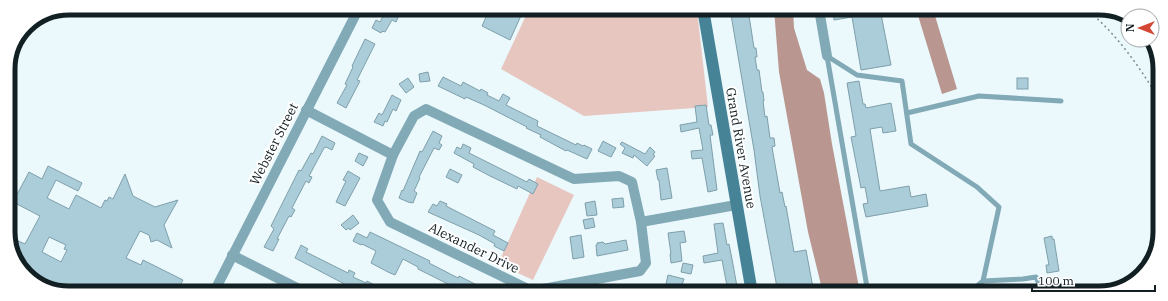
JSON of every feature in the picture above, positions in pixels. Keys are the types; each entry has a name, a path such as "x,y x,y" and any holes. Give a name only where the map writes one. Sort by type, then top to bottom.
{"street":[{"name":"Webster Street","path":"217,286 354,15"},
{"name":"Grand River Avenue","path":"704,15 751,286"},
{"path":"820,15 827,56"},
{"name":"Alexander Drive","path":"520,286 390,222 377,200 393,155 414,116 426,109 574,179 619,176 632,182 641,222 646,263 640,270 561,286"},
{"path":"306,110 393,155"},
{"path":"641,222 736,205"},
{"path":"232,255 293,286"}],"lane":[{"path":"827,56 857,75 902,81 910,144 977,187 999,207 983,281 978,286"},
{"path":"827,56 867,286"},
{"path":"907,113 979,96 1062,101"},
{"path":"983,281 1036,277 1040,286"}],"path":[{"path":"1093,15 1133,58 1153,90"}],"shaded area":[{"path":"526,15 698,15 708,107 584,116 501,69"},
{"path":"774,15 793,15 794,28 807,70 820,79 824,93 859,286 821,286 808,232 779,72"},
{"path":"918,15 935,15 957,89 942,94"},
{"path":"537,177 574,195 533,280 498,264"}],"building":[{"path":"384,15 399,15 396,22 392,20 385,32 382,31 381,33 372,28 376,20 380,22"},
{"path":"487,15 521,15 510,40 482,26"},
{"path":"731,15 749,15 754,48 756,48 757,57 755,57 757,70 759,70 763,92 765,117 767,116 770,138 774,138 775,146 772,147 780,193 782,192 785,207 786,206 794,252 806,250 813,286 777,286 760,196 754,150"},
{"path":"834,15 881,15 891,65 861,70 852,17 834,20"},
{"path":"365,39 375,44 357,80 360,81 346,108 337,103 347,85 345,84 353,67 352,66"},
{"path":"428,72 430,81 420,82 419,74"},
{"path":"443,77 461,86 463,82 480,91 481,89 488,93 487,95 499,101 503,94 510,98 506,105 538,121 537,126 576,145 577,143 592,149 587,159 567,150 566,151 540,137 541,135 526,128 527,127 484,105 466,97 465,99 438,86"},
{"path":"408,78 414,87 406,93 399,84"},
{"path":"1017,78 1028,78 1028,89 1017,89"},
{"path":"859,81 863,104 865,104 866,108 891,103 896,131 883,133 882,127 870,129 880,191 909,186 911,197 926,194 928,206 866,217 863,204 868,203 865,187 861,188 851,137 856,136 847,83"},
{"path":"392,95 401,100 396,111 393,109 387,122 385,121 383,126 374,122 379,113 382,115"},
{"path":"706,105 709,125 711,125 713,135 710,135 717,190 708,192 702,158 692,159 691,151 703,150 699,128 681,132 680,125 697,122 695,106"},
{"path":"433,131 442,136 439,143 442,145 439,150 434,148 419,177 420,178 414,191 417,193 413,203 408,202 399,198 420,151 422,152"},
{"path":"322,136 335,143 332,150 326,147 324,148 309,176 312,177 309,183 306,181 292,208 295,210 291,217 289,216 277,239 279,239 273,251 264,247 274,229 271,226 299,170 301,171 311,153 313,154"},
{"path":"603,141 616,148 611,157 598,151"},
{"path":"622,142 645,154 650,147 655,152 653,155 655,156 647,166 634,155 633,158 622,153 625,148 620,144"},
{"path":"463,144 471,148 469,153 527,182 529,179 538,184 533,194 518,186 517,189 473,167 474,164 454,153 457,147 461,149"},
{"path":"359,153 368,157 363,166 355,161"},
{"path":"48,166 82,183 78,191 56,180 47,198 69,209 76,195 101,208 105,200 107,201 109,197 113,199 125,174 133,196 155,207 178,200 164,225 172,248 157,240 151,242 149,235 140,231 126,258 141,265 143,260 183,280 180,286 69,286 52,283 36,275 22,259 16,240 25,244 40,216 15,203 15,198 29,172 42,179","holes":["49,237 66,245 64,249 67,250 61,262 42,252"]},
{"path":"667,168 672,198 661,200 659,180 656,170"},
{"path":"450,169 462,175 458,183 446,177"},
{"path":"348,171 360,178 345,206 336,202 346,181 343,180"},
{"path":"623,198 624,207 613,208 612,199"},
{"path":"440,201 447,204 446,206 495,231 493,235 508,243 504,251 479,235 428,212 433,204 437,206"},
{"path":"595,201 597,215 587,216 585,203"},
{"path":"353,215 359,223 350,230 349,228 346,230 341,225"},
{"path":"593,218 595,227 585,229 583,220"},
{"path":"723,223 727,245 729,244 737,286 727,286 722,260 704,263 703,256 718,253 714,224"},
{"path":"684,231 686,242 680,243 682,261 671,263 668,233"},
{"path":"370,232 430,261 429,263 458,278 459,276 479,286 452,286 418,269 418,267 403,259 395,275 388,272 371,263 376,251 353,241 357,233 367,238"},
{"path":"581,235 584,257 573,259 570,237"},
{"path":"1052,236 1052,239 1054,239 1059,271 1047,273 1046,265 1049,265 1044,238"},
{"path":"626,240 628,250 597,256 597,243 603,242 605,244"},
{"path":"301,245 308,249 306,252 348,273 349,270 355,273 353,277 366,283 367,281 377,286 348,286 295,258"},
{"path":"683,263 693,265 691,274 681,272"},
{"path":"668,275 684,279 682,286 666,284"}]}
